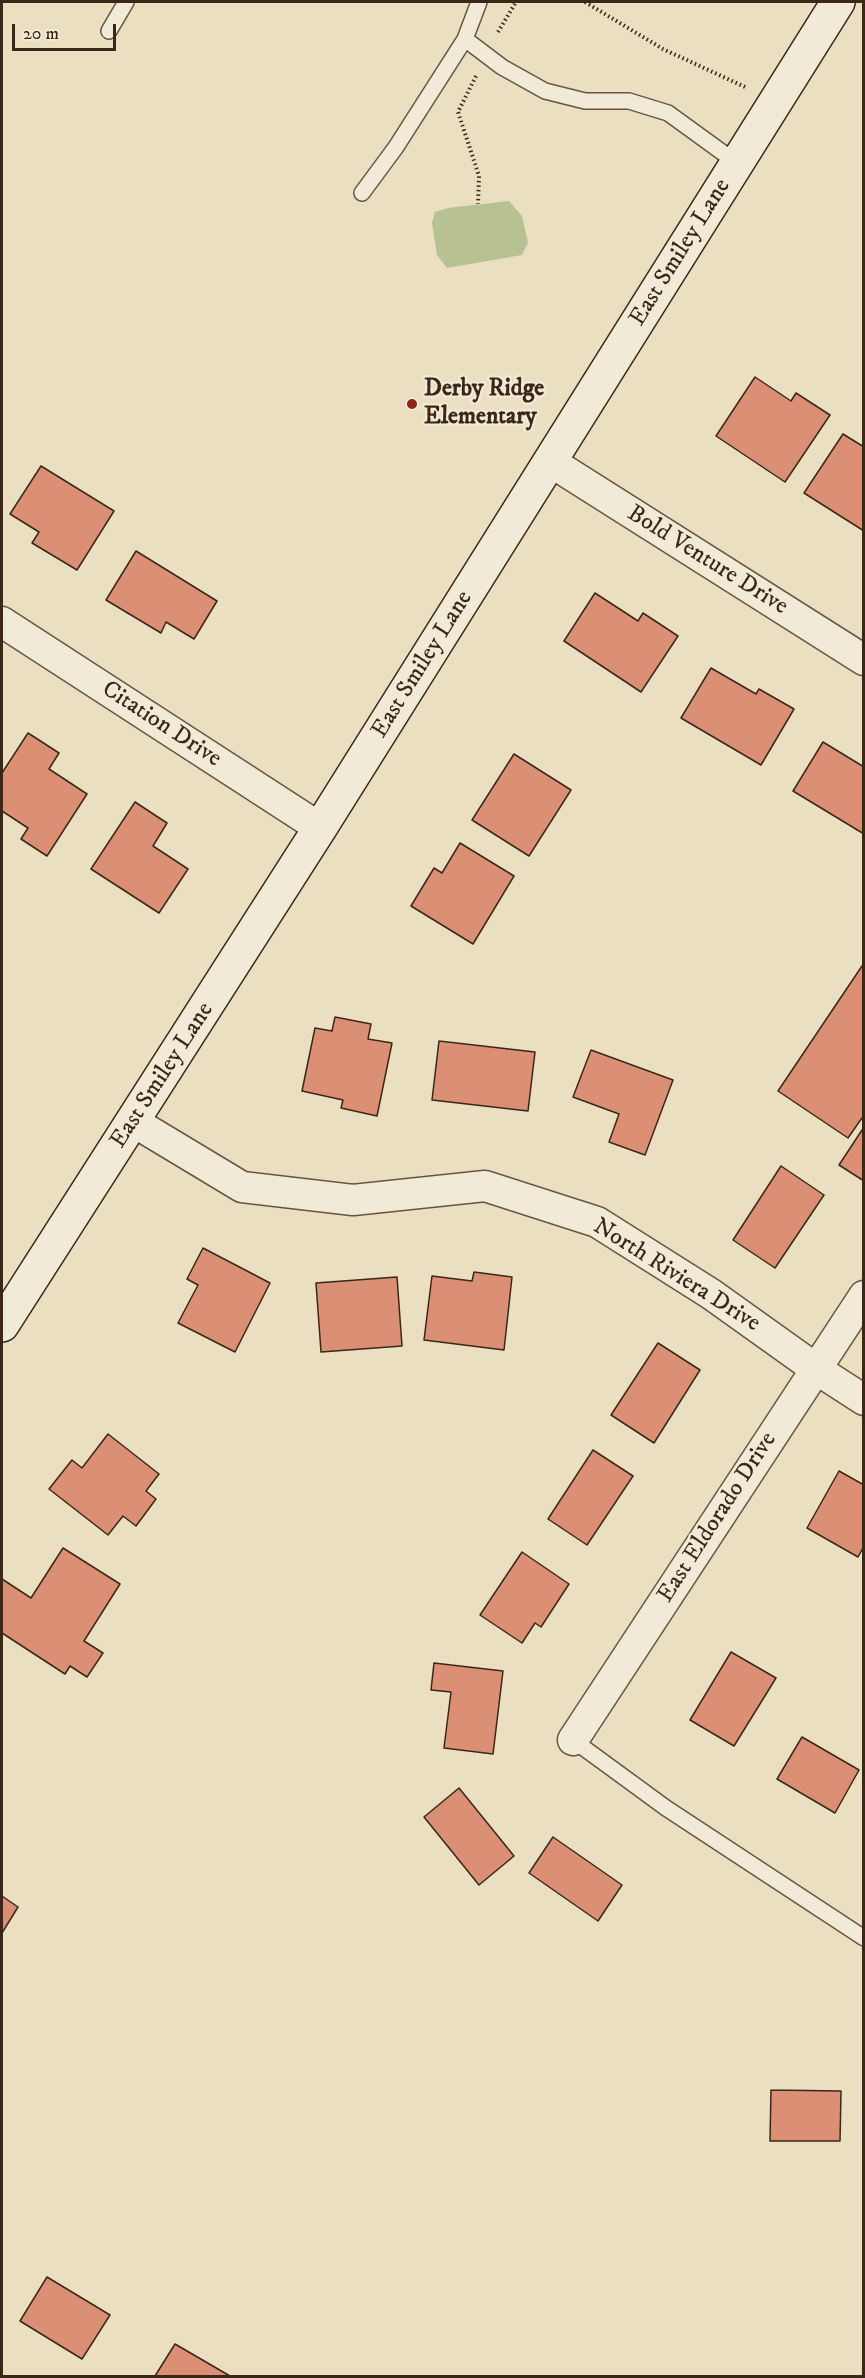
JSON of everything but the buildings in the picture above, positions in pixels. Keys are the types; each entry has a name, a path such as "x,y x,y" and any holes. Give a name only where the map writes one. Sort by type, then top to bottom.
{"street":[{"name":"East Smiley Lane","path":"2,1325 320,828 838,2"},
{"name":"Bold Venture Drive","path":"551,462 864,660"},
{"name":"Citation Drive","path":"2,622 320,828"},
{"name":"North Riviera Drive","path":"134,1122 242,1187 352,1200 485,1186 597,1222 711,1293 816,1369 864,1400"},
{"name":"East Eldorado Drive","path":"573,1740 864,1296"}],"lane":[{"path":"109,31 126,2"},
{"path":"362,193 396,147 465,39 479,2"},
{"path":"465,39 502,67 545,91 585,101 629,101 668,112 737,163"},
{"path":"573,1740 666,1808 864,1938"}],"path":[{"path":"478,204 479,176 458,112 486,55 516,2"},
{"path":"585,2 663,49 746,87"}],"green space":[{"path":"509,201 522,216 528,243 522,255 447,268 437,255 432,223 435,212 448,208"}],"place":[{"name":"Derby Ridge Elementary","path":"412,404"}]}
